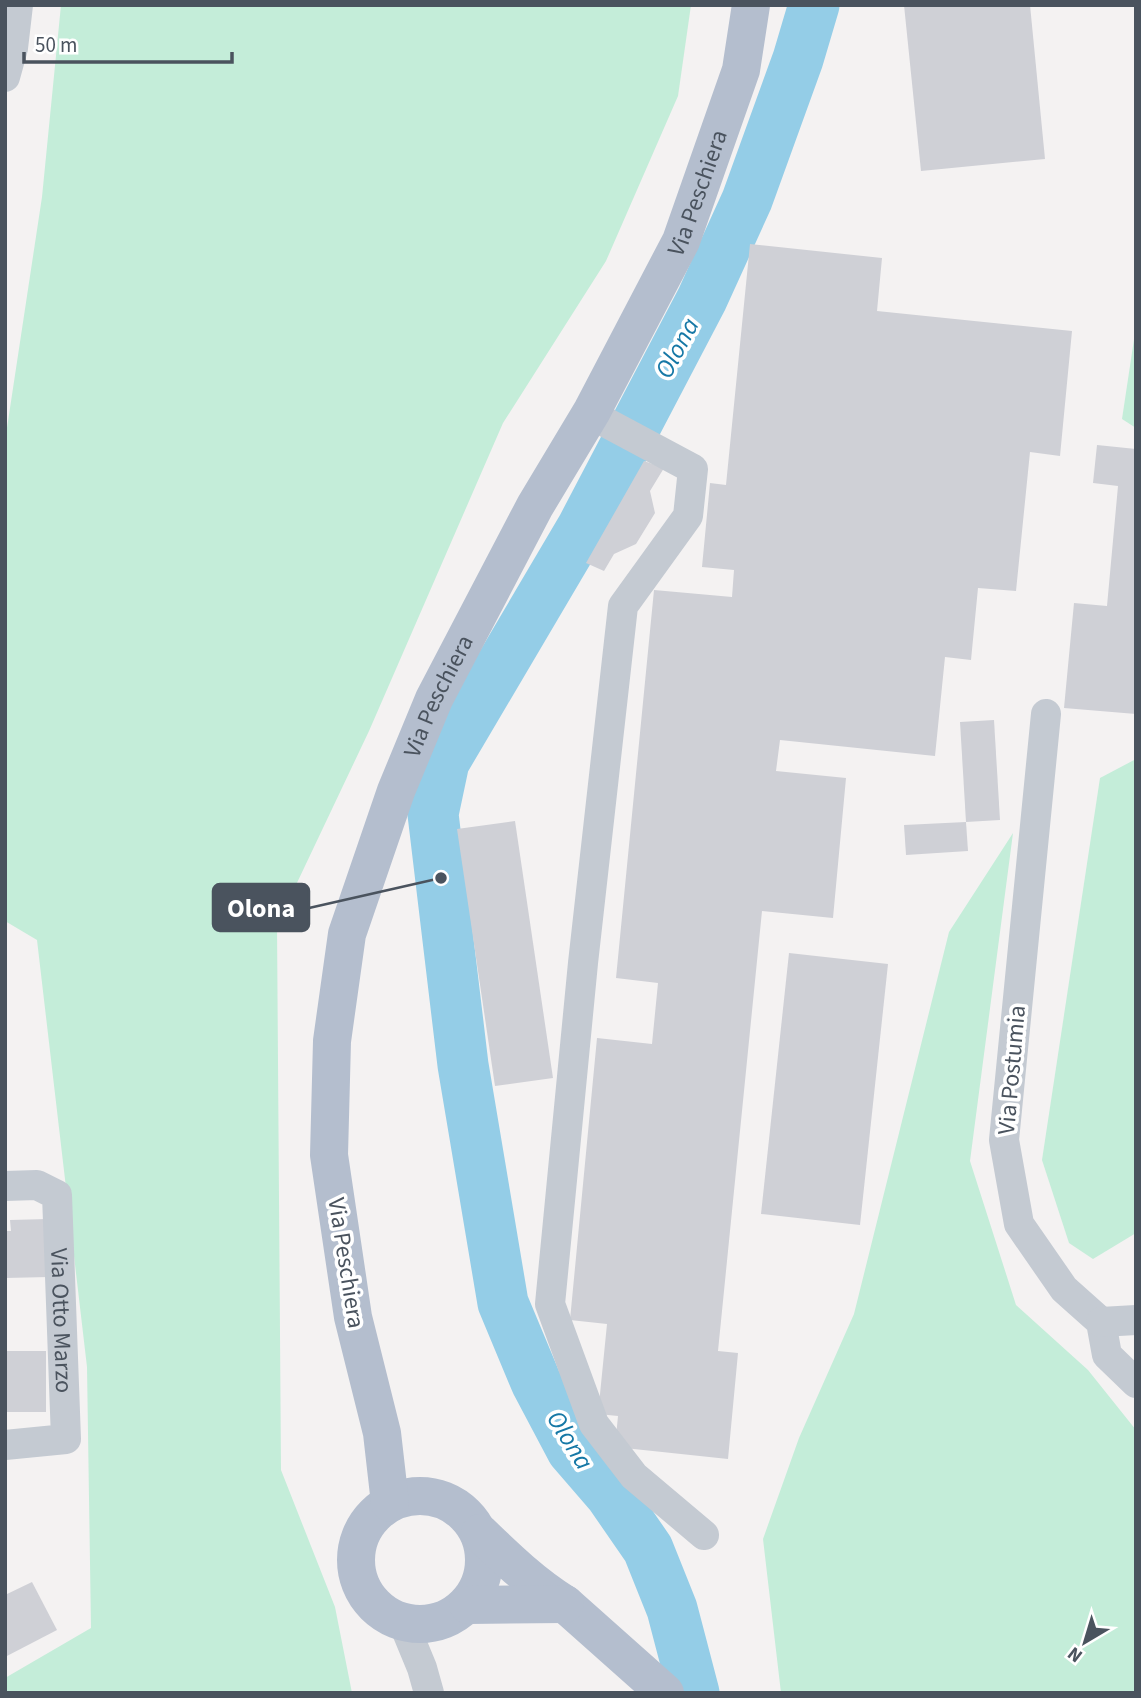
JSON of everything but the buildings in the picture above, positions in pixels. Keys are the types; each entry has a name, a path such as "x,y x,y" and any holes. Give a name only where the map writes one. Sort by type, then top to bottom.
{"main road":[{"name":"Via Peschiera","path":"390,1503 382,1433 353,1317 329,1155 332,1041 347,934 396,791 433,699 535,506 600,417 681,241 741,70 751,5"},
{"name":"Via Peschiera","path":"382,1433 435,1497 453,1505 469,1517 480,1533 546,1592 565,1604 666,1693"},
{"path":"435,1497 419,1495 390,1503 374,1514 363,1530 356,1548 356,1567 361,1586 371,1602 386,1615 416,1624 450,1618 468,1605 485,1571 485,1552 480,1533"},
{"path":"468,1605 565,1604"}],"street":[{"path":"5,77 13,48 19,5"},
{"path":"600,417 658,451 694,468 688,516 623,606 583,963 550,1304 594,1424 634,1476 704,1535"},
{"name":"Via Postumia","path":"1046,714 1004,1140 1019,1224 1064,1289 1101,1322"},
{"name":"Via Otto Marzo","path":"5,1186 37,1185 57,1195 66,1439 5,1445"},
{"path":"1136,1320 1101,1322 1107,1355 1136,1383"},
{"path":"416,1624 425,1680"}],"green space":[{"path":"61,5 691,5 678,96 606,261 503,423 369,731 277,925 281,1470 335,1607 352,1693 5,1693 5,1678 91,1628 87,1367 37,940 5,921 5,441 42,197"},
{"path":"1136,326 1136,428 1122,419"},
{"path":"1136,759 1136,1233 1093,1259 1069,1243 1042,1160 1100,778"},
{"path":"1013,833 970,1161 1016,1305 1088,1370 1136,1430 1136,1693 781,1693 763,1539 799,1438 854,1314 949,932"}],"waterway":[{"name":"Olona","path":"694,1693 672,1609 648,1549 610,1494 572,1450 536,1382 503,1303 463,1065 433,814 444,762 582,528 702,299 747,200 798,59 814,5"}],"place":[{"name":"Olona","path":"441,878"}]}
